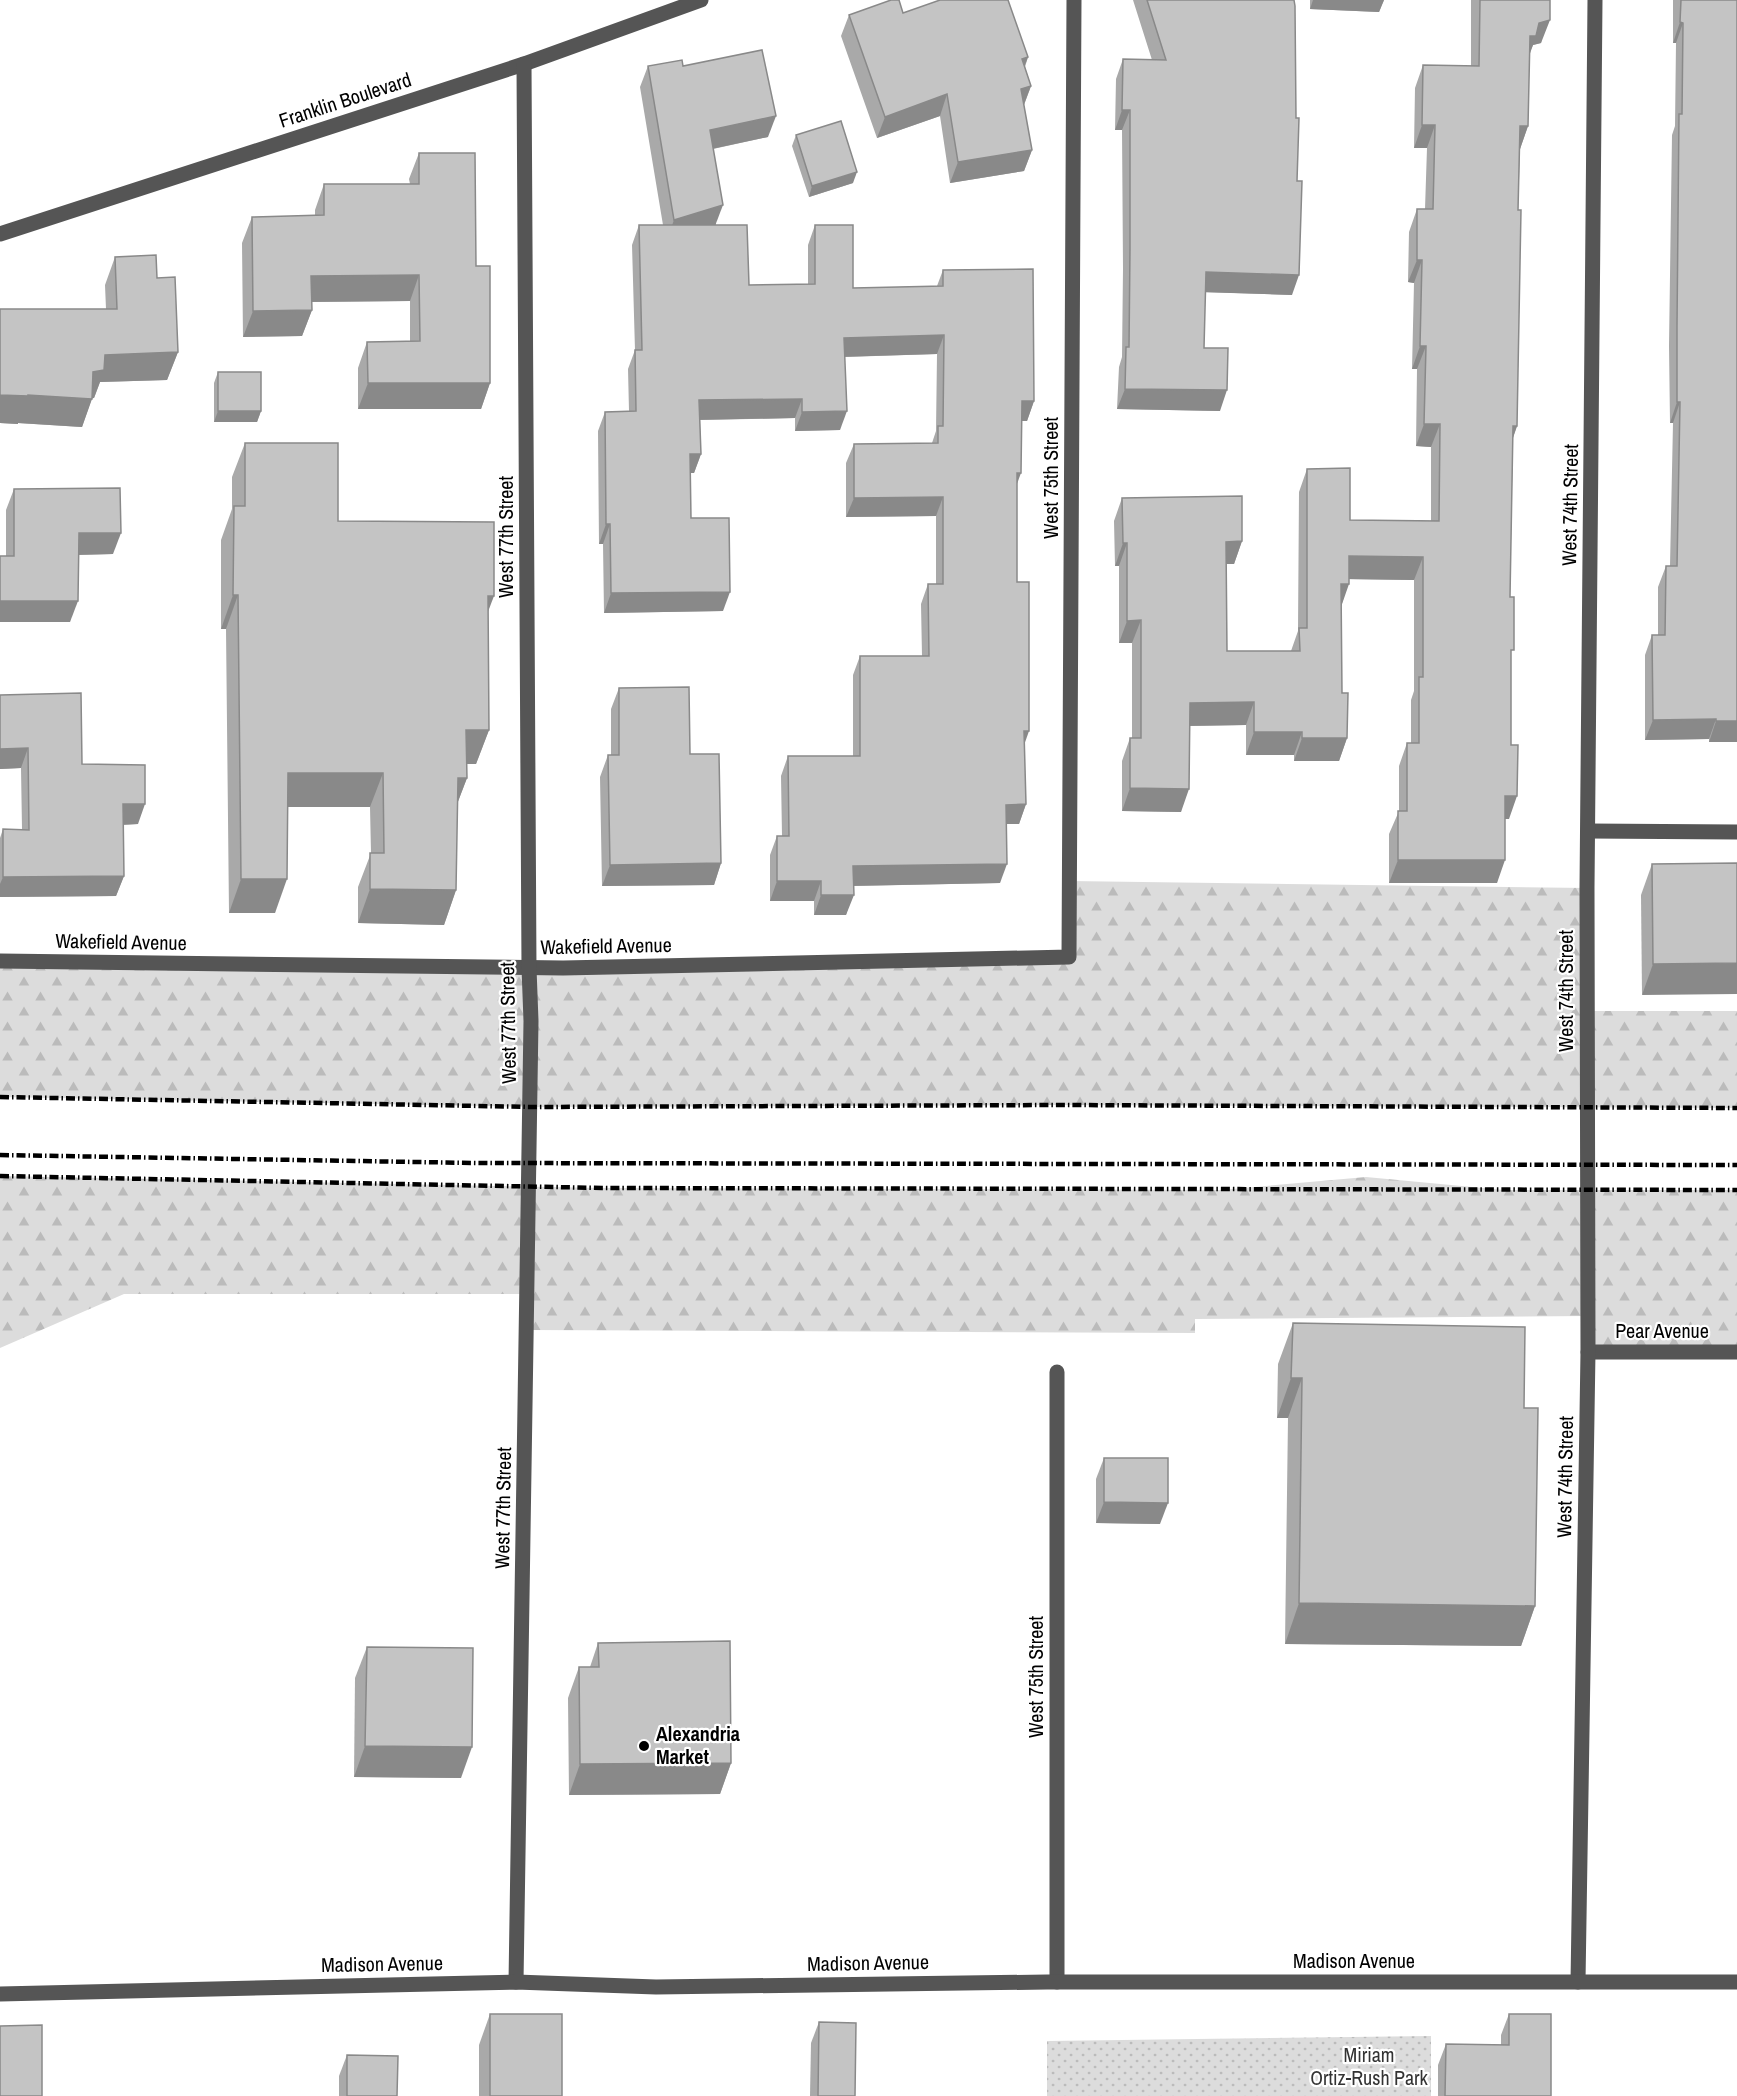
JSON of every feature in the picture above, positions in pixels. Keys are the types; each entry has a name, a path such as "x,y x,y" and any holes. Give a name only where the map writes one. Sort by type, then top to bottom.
{"street":[{"name":"West 75th Street","path":"1069,957 1074,0"},
{"name":"West 74th Street","path":"1578,1982 1588,1352 1588,831 1595,0"},
{"name":"Franklin Boulevard","path":"0,234 524,64 693,1"},
{"name":"West 77th Street","path":"516,1982 531,1021 524,64"},
{"path":"1588,831 1737,832"},
{"name":"Wakefield Avenue","path":"0,961 529,968 1069,957"},
{"name":"Pear Avenue","path":"1588,1352 1737,1352"},
{"name":"West 75th Street","path":"1057,1372 1057,1982"},
{"name":"Madison Avenue","path":"0,1994 516,1982 693,1987 1057,1982 1737,1982"}],"green space":[{"path":"1069,881 1587,888 1587,1011 1737,1011 1737,1108 1061,1105 534,1107 0,1097 0,961 529,968 1069,957"},
{"path":"0,1176 602,1188 1221,1190 1366,1177 1504,1190 1737,1190 1737,1352 1588,1352 1587,1316 1195,1319 1195,1333 528,1330 528,1294 124,1294 0,1348"},
{"name":"Miriam Ortiz-Rush Park","path":"1431,2036 1431,2096 1047,2096 1047,2041"}],"building":[{"path":"891,0 899,0 903,13 940,0 1008,0 1028,57 1022,59 1031,86 1021,89 1032,150 958,162 947,94 885,117 849,15"},
{"path":"1147,0 1294,0 1296,118 1299,118 1297,181 1302,181 1299,275 1206,272 1204,348 1228,348 1227,390 1125,389 1126,347 1129,347 1130,110 1122,110 1123,59 1166,60"},
{"path":"1480,0 1550,0 1550,20 1539,23 1536,36 1530,36 1528,126 1520,126 1518,210 1521,210 1517,426 1513,426 1510,597 1514,597 1514,650 1511,650 1511,745 1518,745 1517,796 1505,796 1505,860 1398,860 1398,811 1407,811 1407,743 1419,743 1419,677 1423,677 1423,557 1349,556 1349,584 1341,584 1342,693 1348,693 1347,738 1302,738 1302,732 1254,732 1254,702 1190,703 1189,789 1130,788 1130,738 1141,738 1141,620 1127,621 1127,543 1123,543 1122,498 1242,496 1242,541 1226,542 1227,651 1300,651 1299,628 1307,628 1307,469 1350,468 1350,520 1439,521 1440,424 1424,424 1426,346 1420,346 1422,260 1417,260 1417,209 1433,209 1435,125 1422,125 1423,65 1479,66"},
{"path":"1681,0 1737,0 1737,721 1653,720 1652,635 1665,635 1666,566 1677,566 1680,402 1677,402 1679,114 1682,114 1683,23 1680,22"},
{"path":"762,50 776,116 710,130 723,205 674,220 648,66 682,60 683,66"},
{"path":"841,121 857,172 812,186 796,135"},
{"path":"419,153 475,153 476,266 490,266 490,383 368,383 367,342 420,341 419,275 311,276 312,310 253,311 252,217 324,215 324,184 419,184"},
{"path":"639,225 747,225 749,285 815,284 815,225 853,225 853,288 943,286 943,270 1033,269 1034,401 1022,401 1021,473 1017,473 1017,582 1029,582 1029,731 1024,731 1026,804 1006,805 1007,864 853,866 854,895 821,895 821,881 777,881 777,836 789,836 788,756 860,756 860,656 929,656 928,584 943,584 943,497 854,498 854,444 938,443 938,426 943,426 944,335 844,338 847,411 802,412 802,399 699,400 701,454 690,454 691,518 729,518 730,592 611,593 610,524 606,524 605,412 636,411 635,350 642,350"},
{"path":"156,255 157,278 175,277 178,352 105,355 104,370 93,372 92,399 0,395 0,309 117,309 115,257"},
{"path":"218,372 261,372 261,411 218,411"},
{"path":"245,443 338,443 338,521 494,522 494,596 488,596 489,730 466,730 467,778 458,778 456,890 370,889 370,853 384,853 383,773 288,773 287,879 241,879 238,595 233,595 234,506 245,506"},
{"path":"120,488 121,533 79,533 78,601 0,601 0,556 14,556 14,489"},
{"path":"689,687 690,754 719,754 721,863 610,865 608,755 619,755 619,688"},
{"path":"81,693 82,764 145,765 145,804 123,804 124,876 3,877 3,829 29,830 28,748 0,749 0,695"},
{"path":"1737,863 1737,963 1653,964 1652,864"},
{"path":"1293,1323 1525,1327 1524,1408 1538,1408 1535,1606 1299,1603 1302,1378 1291,1378"},
{"path":"1104,1458 1168,1458 1168,1503 1104,1502"},
{"name":"Alexandria Market","path":"730,1641 731,1763 580,1764 579,1667 599,1667 598,1643"},
{"path":"367,1647 473,1648 472,1747 365,1746"},
{"path":"490,2014 562,2014 562,2096 490,2096"},
{"path":"1509,2014 1551,2014 1551,2096 1445,2096 1446,2044 1509,2045"},
{"path":"819,2022 856,2023 855,2096 818,2096"},
{"path":"42,2025 42,2096 0,2096 0,2026"},
{"path":"347,2055 398,2056 397,2096 347,2096"}],"railway":[{"path":"0,1097 534,1107 1061,1105 1737,1108"},
{"path":"0,1155 476,1163 1737,1165"},
{"path":"0,1176 602,1188 1737,1190"}],"place":[{"name":"Alexandria Market","path":"644,1746"}]}
